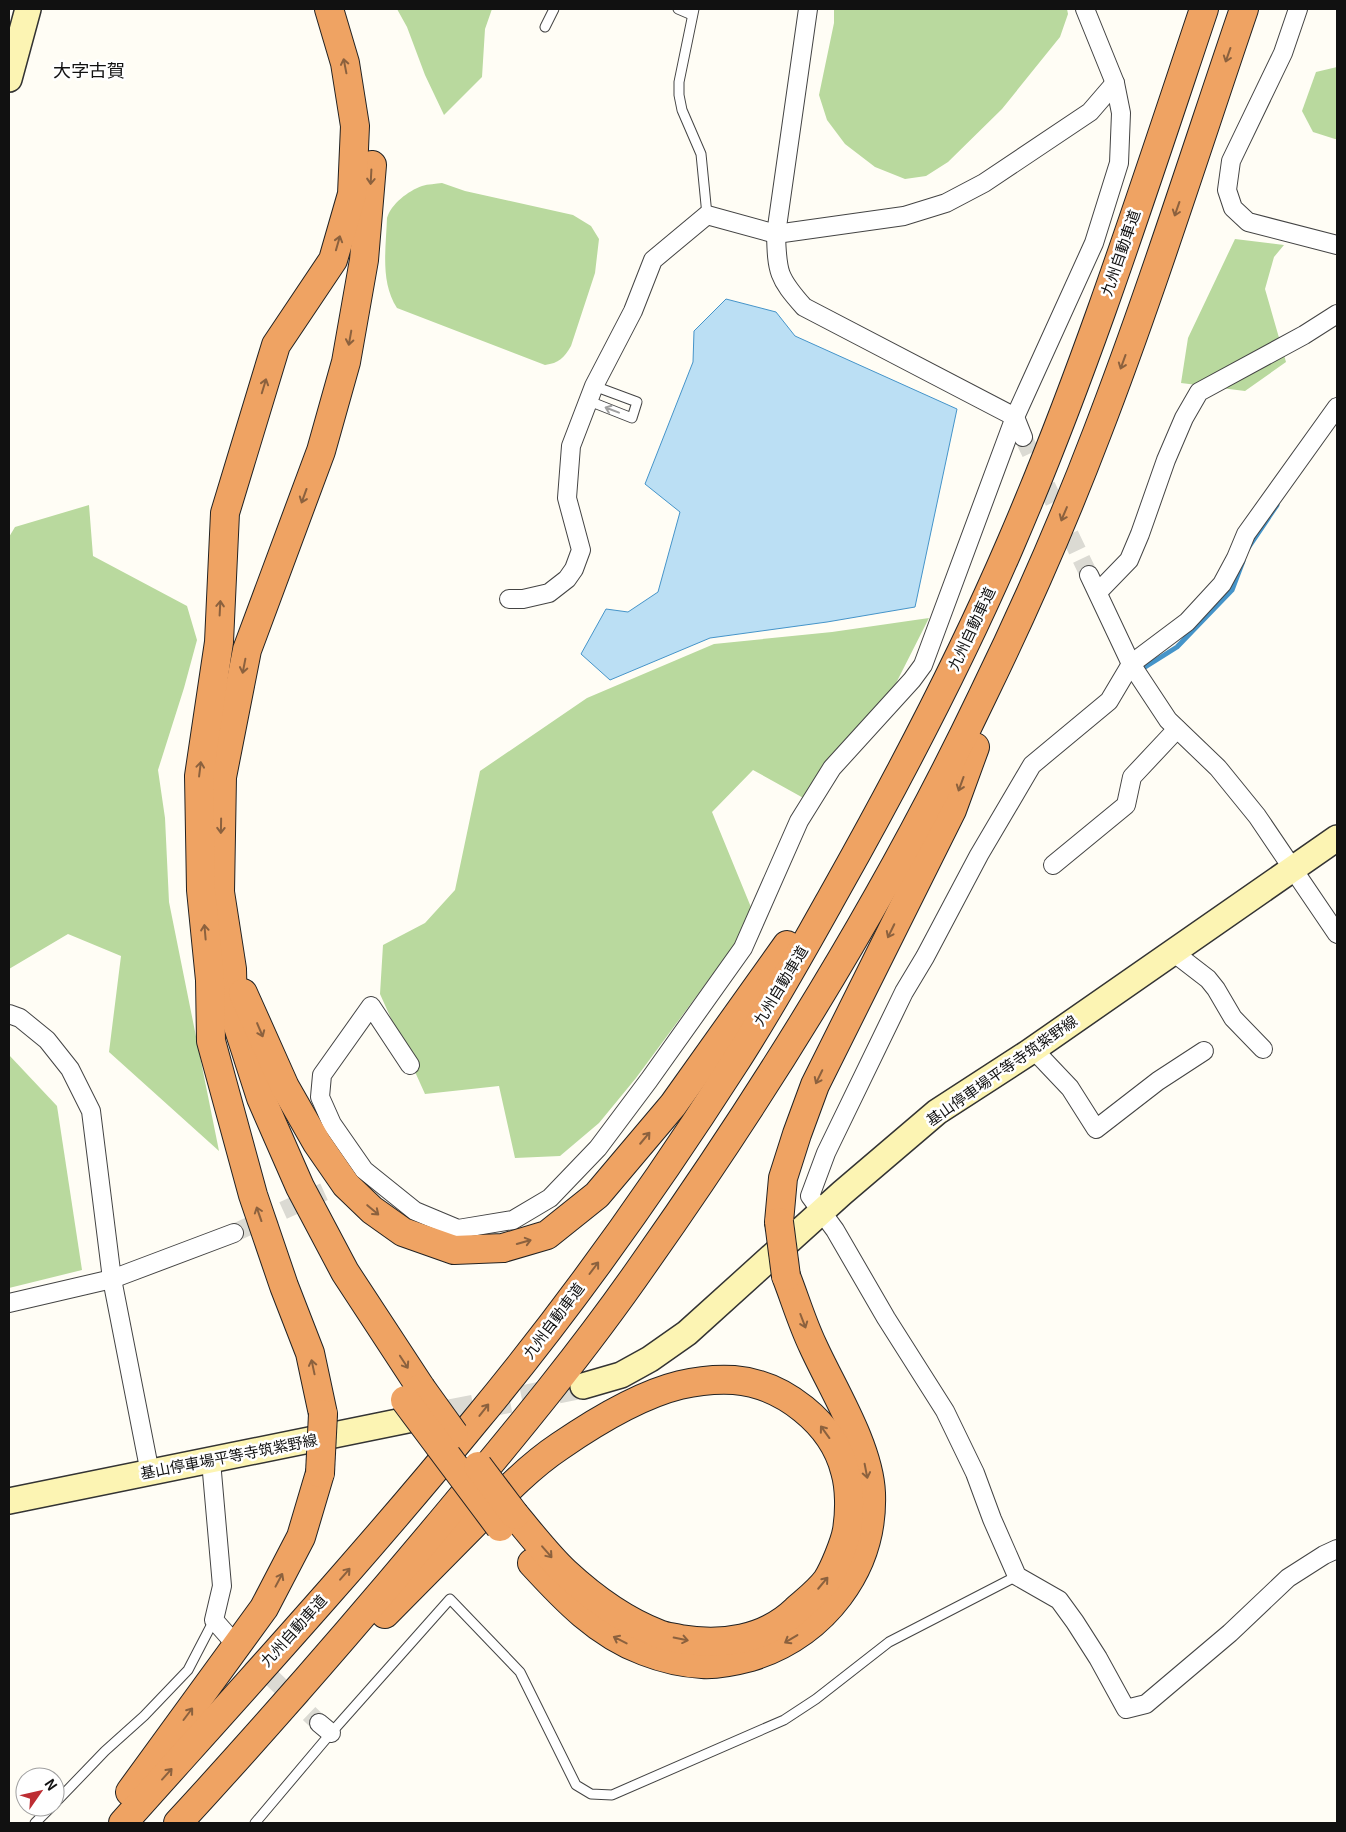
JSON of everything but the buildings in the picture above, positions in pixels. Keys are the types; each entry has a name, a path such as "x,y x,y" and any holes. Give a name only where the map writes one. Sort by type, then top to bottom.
{"highway":[{"path":"329,9 345,63 355,126 352,194 332,260 276,345 225,513 219,642 199,776 201,890 221,975 261,1098 300,1187 344,1272 413,1394 467,1452 508,1521 561,1594 588,1620 614,1637 643,1651 673,1660 704,1664 738,1660 765,1652 790,1640 812,1625 832,1606 850,1582 861,1556 868,1526 871,1492 864,1458 846,1412 812,1344 786,1276 779,1222 783,1178 815,1085 952,810 1045,558"},
{"path":"106,1823 219,1672 264,1608 301,1537 320,1473 323,1414 310,1352 284,1286 253,1195 211,1041 221,975 222,776 247,650 321,451 346,362 364,260 372,176 371,114 362,55 347,9"},
{"name":"九州自動車道","path":"123,1823 328,1594 472,1426 543,1336 611,1245 736,1062 804,948 874,822 952,672 1019,525 1062,417 1113,279 1204,9"},
{"path":"178,1823 250,1745 338,1644 507,1443 641,1268 766,1082 838,966 903,853 985,693 1045,558 1096,434 1143,308 1244,9"},
{"path":"221,975 317,1143 346,1185 372,1210 403,1232 454,1250 503,1248 547,1235 597,1195 673,1105 874,822"},
{"path":"250,1745 348,1653 523,1475 559,1446 642,1398 680,1385 734,1380 780,1394 800,1406 818,1422 834,1445 845,1471 849,1505 847,1532 826,1580 784,1621 754,1636 726,1642 695,1642 662,1635 631,1621 598,1600 508,1521"}],"main road":[{"path":"9,79 28,9"},
{"name":"基山停車場平等寺筑紫野線","path":"583,1386 621,1375 650,1359 687,1333 821,1212 937,1112 1033,1049 1337,838"},
{"name":"基山停車場平等寺筑紫野線","path":"9,1501 449,1412"}],"street":[{"path":"808,9 776,234 776,264 786,287 804,307 1015,418 1023,437"},
{"path":"410,1065 371,1006 322,1075 320,1097 359,1174 415,1212 458,1229 513,1220 550,1198 598,1148 743,948 799,820 832,768 912,680 923,665 1015,418 1094,243 1119,163 1121,113 1115,83 1085,9"},
{"path":"1298,9 1283,53 1232,161 1227,190 1233,208 1248,222 1337,245"},
{"path":"509,599 523,599 549,593 567,579 574,569 581,550 568,498 571,446 592,394 633,311 653,260 707,215 776,234 904,216 946,204 984,183 1090,112 1115,83"},
{"path":"1098,592 1129,560 1166,460 1184,418 1199,392 1304,335 1337,314"},
{"path":"1337,408 1246,534 1222,584 1187,622 1131,664 1109,701 1032,765 979,855 925,957 904,992 826,1153 810,1196 835,1230 886,1318 945,1411 974,1473 1017,1576 1059,1600 1098,1658 1126,1709 1146,1704 1230,1633 1288,1578 1337,1549"},
{"path":"1089,575 1131,664 1168,720 1218,768 1257,816 1337,934"},
{"path":"1053,865 1126,805 1132,777 1177,729"},
{"path":"1172,952 1208,979 1233,1018 1263,1049"},
{"path":"9,1014 20,1018 48,1040 70,1068 91,1111 112,1279 150,1473"},
{"path":"1033,1049 1070,1088 1096,1129 1158,1081 1204,1051"},
{"path":"9,1303 112,1279 234,1233"},
{"path":"211,1460 222,1586 214,1620 229,1637"}],"lane":[{"path":"544,27 554,9"},
{"path":"678,9 693,12 679,82 679,95 682,110 701,154 707,215"},
{"path":"255,1823 325,1728 450,1599 520,1672 576,1785 590,1794 612,1795 784,1720 816,1699 889,1642 1017,1576"},
{"path":"65,1793 105,1751 144,1716 188,1670 214,1620"}],"green space":[{"path":"397,9 492,9 485,29 482,77 444,115 425,75 407,27"},
{"path":"834,9 1067,9 1068,14 1060,37 1002,109 948,162 926,176 905,179 875,167 845,144 827,120 819,95 834,23"},
{"path":"1337,67 1337,139 1335,139 1313,132 1302,111 1316,72"},
{"path":"442,183 465,191 573,215 591,226 599,239 595,273 571,346 561,359 545,365 397,308 388,287 386,276 387,218 396,203 411,191 424,185"},
{"path":"1235,239 1284,245 1274,257 1265,289 1286,362 1245,391 1181,383 1188,338"},
{"path":"89,505 93,556 187,606 197,640 158,770 165,818 169,902 219,1151 109,1052 121,956 68,934 9,969 9,537 15,527"},
{"path":"929,618 888,699 807,800 753,770 712,812 755,917 636,1078 599,1123 560,1156 515,1158 499,1086 425,1094 380,994 383,945 425,923 455,890 480,771 587,698 714,644 832,632"},
{"path":"9,1055 57,1106 82,1270 9,1288"}],"water":[{"path":"726,299 776,312 795,336 957,409 915,607 827,622 710,638 610,680 581,654 606,609 628,612 658,592 680,512 645,484 693,362 694,331"}],"waterway":[{"path":"1248,548 1277,505"},
{"path":"1142,669 1177,647 1232,590 1243,561"}],"tunnel":[{"path":"1023,437 1089,575"},
{"path":"234,1233 352,1179"},
{"path":"449,1412 583,1386"},
{"path":"231,1639 319,1723"}],"district":[{"name":"大字古賀","path":"89,71"}]}
